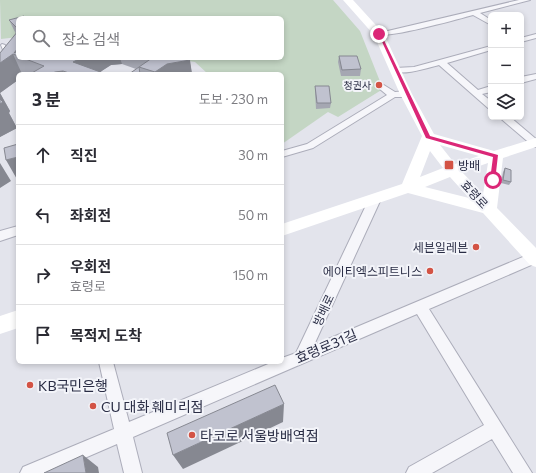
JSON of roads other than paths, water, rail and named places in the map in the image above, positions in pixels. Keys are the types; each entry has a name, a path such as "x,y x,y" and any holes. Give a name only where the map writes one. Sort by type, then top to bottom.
{"main road":[{"name":"효령로","path":"348,0 379,34 395,70 400,94 428,137 452,170 535,259"},
{"path":"408,188 428,137 496,156"},
{"path":"284,229 408,188 452,170 535,143"},
{"path":"408,188 489,209 496,156"},
{"path":"0,325 16,320"}],"street":[{"path":"379,34 395,32 527,0"},
{"path":"474,13 488,21"},
{"path":"524,39 536,36"},
{"path":"395,70 414,69 488,49"},
{"path":"440,61 488,103"},
{"path":"524,79 536,76"},
{"path":"379,85 400,94"},
{"path":"476,93 488,90"},
{"path":"284,153 310,146 400,94"},
{"path":"508,120 535,143"},
{"name":"방배로","path":"301,357 375,199"},
{"path":"0,236 16,231"},
{"name":"효령로31길","path":"29,473 420,306 535,259"},
{"path":"420,306 523,473"},
{"path":"107,364 124,433 132,473"},
{"path":"415,473 495,428"}],"lane":[{"path":"3,45 8,61"}],"place":[{"name":"청권사","path":"379,85"},
{"name":"방배","path":"449,165"},
{"name":"세븐일레븐","path":"476,247"},
{"name":"에이티엑스피트니스","path":"430,271"},
{"name":"KB국민은행","path":"30,385"},
{"name":"CU 대화 훼미리점","path":"93,406"},
{"name":"타코로 서울방배역점","path":"192,435"}]}
